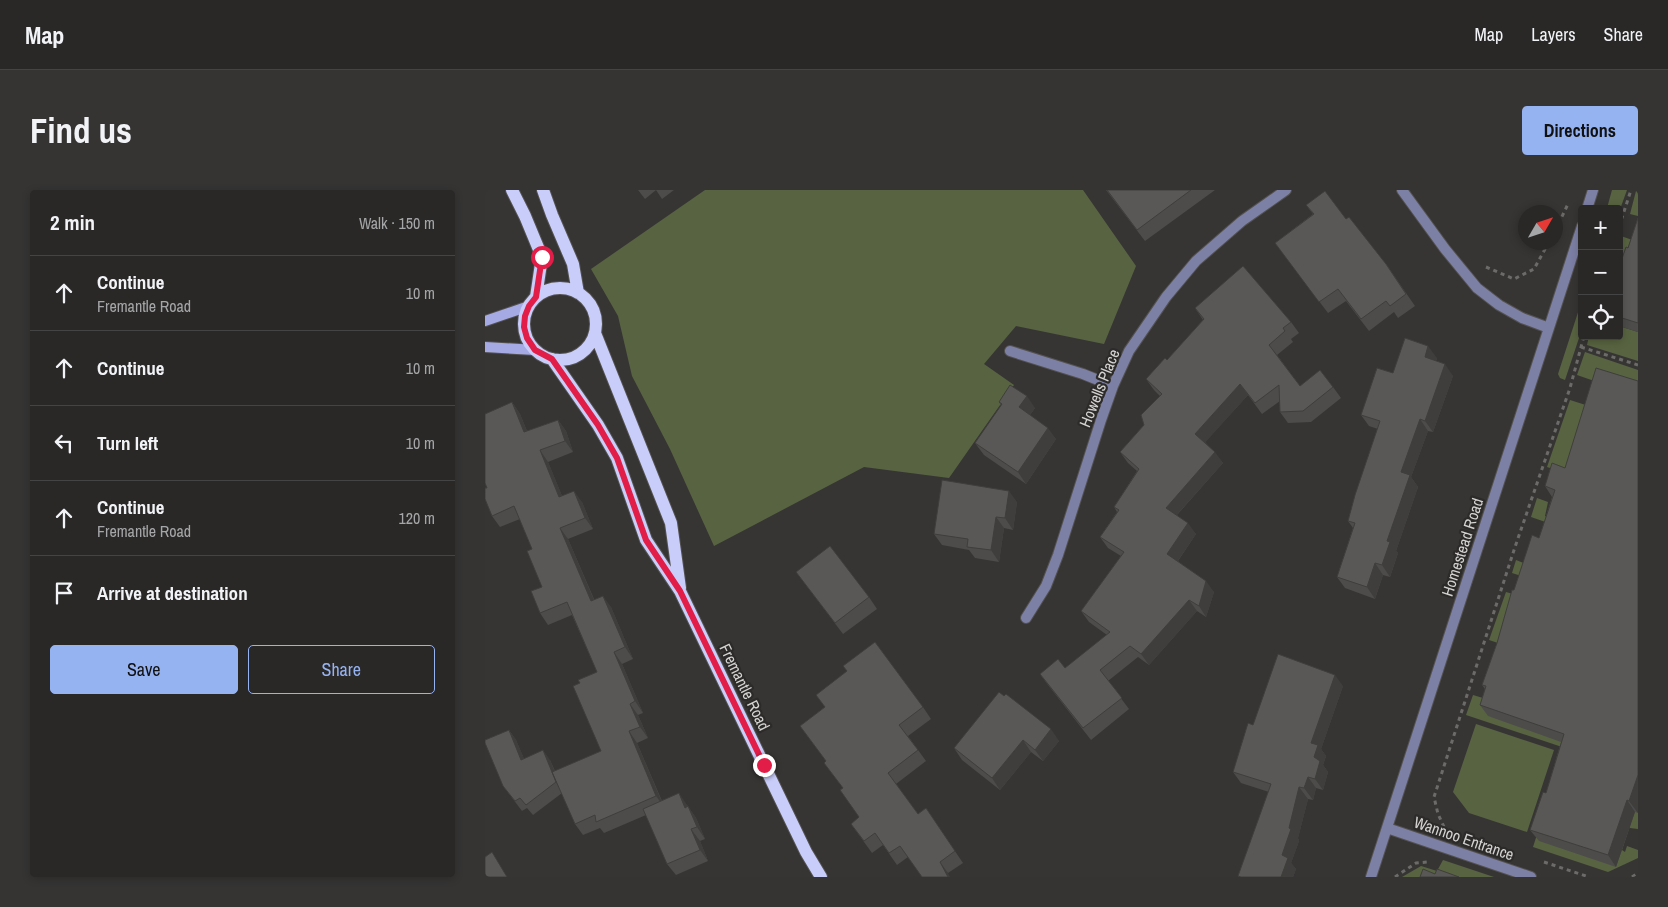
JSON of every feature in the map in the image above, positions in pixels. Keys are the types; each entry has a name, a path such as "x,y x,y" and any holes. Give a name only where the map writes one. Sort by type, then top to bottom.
{"main road":[{"path":"512,190 542,257 533,301 525,316 524,327 527,338 535,350"},
{"path":"543,190 573,264 579,293"},
{"path":"485,321 533,301 546,291 556,288 568,289 579,293 587,300 593,310 596,321 595,333 591,343 584,352 569,360 552,359 535,350 485,347"},
{"name":"Fremantle Road","path":"595,333 671,523 680,591"},
{"name":"Fremantle Road","path":"552,359 598,425 617,458 646,540 680,591 806,852 821,877"}],"street":[{"name":"Howells Place","path":"1026,618 1046,586 1058,555 1113,386 1129,351 1166,297 1196,261 1242,221 1286,190"},
{"path":"1402,190 1445,249 1477,288 1499,305 1522,318 1549,328"},
{"path":"1588,205 1593,190"},
{"name":"Homestead Road","path":"1371,877 1578,238"},
{"path":"1010,351 1083,374 1113,386"},
{"name":"Wannoo Entrance","path":"1387,828 1531,877"}],"path":[{"path":"1623,215 1631,190"},
{"path":"1563,214 1570,200"},
{"path":"1481,262 1487,268 1514,279 1534,269 1545,250"},
{"path":"1446,830 1437,814 1434,797 1584,340"},
{"path":"1581,347 1638,365"},
{"path":"1395,877 1416,863 1435,862"},
{"path":"1632,877 1638,873"}],"green space":[{"path":"705,190 1083,190 1136,266 1104,344 1016,326 984,364 1014,385 949,478 864,467 714,546 670,449 632,376 618,316 591,269"},
{"path":"1612,190 1627,190 1622,205 1608,205"},
{"path":"1636,191 1638,191 1638,216 1630,214"},
{"path":"1623,237 1638,242 1623,274"},
{"path":"1578,312 1578,340 1565,380 1560,378 1558,374"},
{"path":"1623,327 1638,332 1638,361 1587,345 1588,340 1623,340"},
{"path":"1585,352 1638,370 1638,391 1603,384 1577,375"},
{"path":"1570,400 1595,408 1638,667 1633,811 1638,812 1638,829 1630,828 1630,825 1622,850 1625,852 1627,846 1638,850 1638,858 1608,872 1533,847 1565,748 1466,715 1473,695 1493,701 1507,646 1489,640 1506,592 1527,598 1528,578 1512,573 1516,560 1539,569 1557,526 1531,517 1537,498 1548,502 1545,516 1617,541 1569,474 1547,467"},
{"path":"1476,724 1554,750 1527,832 1469,813 1453,792"},
{"path":"1443,860 1494,877 1402,877 1421,866 1437,871"}],"building":[{"path":"1107,190 1191,190 1137,230"},
{"path":"1325,191 1346,219 1349,217 1386,264 1406,294 1390,306 1386,301 1361,319 1338,289 1319,302 1275,243 1314,214 1306,205"},
{"path":"1638,218 1638,323 1623,318 1623,256 1626,247 1628,248"},
{"path":"1243,266 1291,322 1283,328 1285,331 1269,345 1300,386 1320,370 1333,387 1303,411 1280,412 1279,385 1255,403 1240,384 1195,434 1215,452 1166,508 1188,523 1167,554 1206,581 1199,606 1189,600 1141,654 1130,646 1100,670 1122,698 1083,728 1040,674 1058,659 1065,668 1110,632 1081,611 1124,552 1100,537 1119,510 1114,507 1139,469 1120,452 1144,425 1141,415 1162,394 1146,379 1165,358 1167,360 1204,319 1195,308"},
{"path":"1405,338 1428,346 1425,357 1445,364 1425,421 1420,419 1401,472 1410,475 1387,541 1390,542 1382,565 1375,563 1367,587 1337,577 1355,523 1348,521 1355,495 1380,421 1361,415 1377,368 1393,373"},
{"path":"1596,368 1638,381 1638,775 1629,801 1627,800 1608,855 1530,830 1543,792 1546,793 1564,734 1480,705 1486,686 1482,685 1497,643 1512,590 1514,590 1532,535 1539,538 1555,490 1545,486 1552,463 1565,468"},
{"path":"1010,385 1027,396 1019,407 1048,428 1018,472 975,443 1002,404 999,402"},
{"path":"512,402 524,432 558,420 565,441 540,450 559,497 574,491 585,518 560,528 591,601 603,596 625,647 614,652 635,701 630,704 640,727 629,731 656,796 596,822 595,815 575,824 552,772 601,751 573,686 580,683 578,680 597,672 567,602 540,613 531,591 542,587 527,551 532,549 514,506 492,516 485,499 485,488 487,488 485,483 485,414"},
{"path":"942,480 1009,491 1005,518 996,517 991,550 967,547 968,539 934,534"},
{"path":"830,546 869,597 835,623 796,572"},
{"path":"875,642 923,707 899,725 918,750 888,773 918,814 926,808 955,851 940,862 948,877 922,877 900,846 889,853 875,833 864,841 851,824 859,817 840,790 843,788 800,726 825,707 816,695 847,671 843,666"},
{"path":"1278,654 1335,675 1311,743 1318,745 1314,757 1320,761 1315,779 1308,777 1304,788 1299,787 1289,828 1291,829 1282,855 1288,858 1281,877 1241,877 1238,876 1271,784 1233,772 1248,723 1253,725"},
{"path":"999,692 1004,696 1006,694 1051,729 1035,750 1023,740 992,778 954,748"},
{"path":"509,730 521,760 543,750 556,782 526,805 520,798 515,801 503,786 485,743 485,740"},
{"path":"679,793 685,808 688,806 697,827 691,829 700,850 667,864 643,809"},
{"path":"492,852 507,877 485,877 485,857"},
{"path":"1423,869 1435,874 1437,869 1459,877 1420,877"}],"route":[{"path":"542,257 536,297 529,306 525,316 524,327 527,338 535,350 552,359 598,425 617,458 646,540 680,591 764,765"}]}
